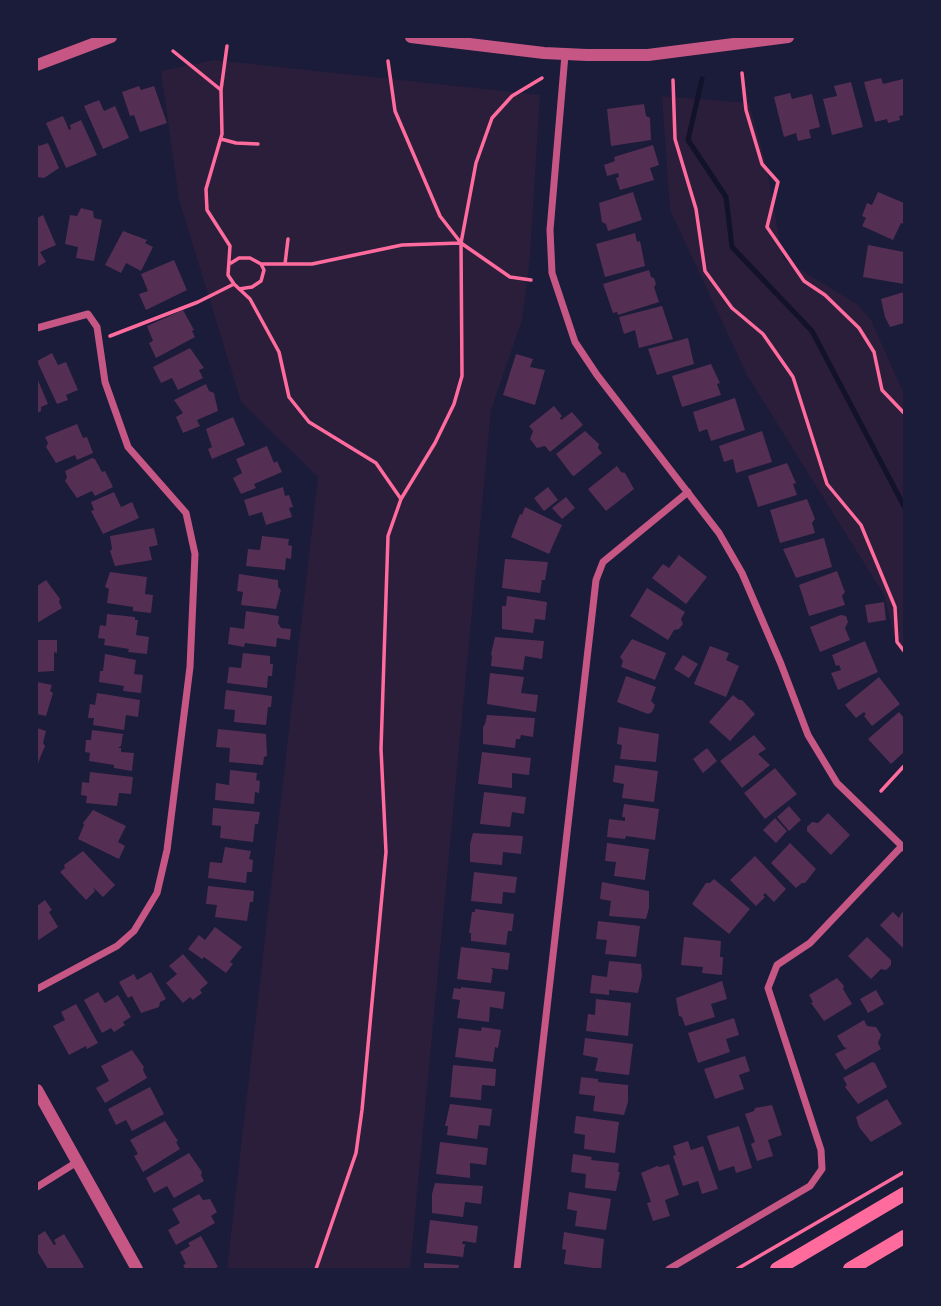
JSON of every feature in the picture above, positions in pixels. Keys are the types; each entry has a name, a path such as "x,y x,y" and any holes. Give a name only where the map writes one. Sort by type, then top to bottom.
{"main road":[{"path":"777,1269 904,1194"},
{"path":"850,1269 904,1237"}],"street":[{"path":"37,65 111,37"},
{"path":"411,37 565,55 648,55 788,37"},
{"path":"565,55 550,230 552,273 575,342 597,375 719,533 742,573 808,735 837,783 903,847 810,943 777,965 768,988 821,1150 822,1169 810,1186 669,1269"},
{"path":"37,328 88,314 97,327 105,382 128,447 186,513 195,554 190,667 167,850 158,893 134,931 117,946 37,989"},
{"path":"517,1269 596,580 603,562 688,492"},
{"path":"37,1090 136,1269"},
{"path":"37,1187 77,1162"}],"path":[{"path":"228,46 221,90 221,139 206,189 207,210 230,246 228,275 250,299 279,352 289,397 309,422 376,463 401,499"},
{"path":"173,51 221,90"},
{"path":"388,61 395,111 440,216 461,243 510,277 531,280"},
{"path":"742,73 747,110 762,164 778,182 767,227 804,281 825,295 859,328 874,352 882,390 904,414"},
{"path":"316,1269 356,1153 362,1110 386,852 381,749 388,536 401,499 435,443 453,404 462,376 461,243 476,163 492,118 512,96 542,78"},
{"path":"673,80 676,139 695,209 705,271 732,308 762,334 793,377 827,484 861,525 895,607 897,642 904,651"},
{"path":"221,139 258,144"},
{"path":"285,264 288,239"},
{"path":"230,264 239,258 250,258 261,264 312,264 402,245 461,243"},
{"path":"239,289 252,287 261,281 264,270 261,264"},
{"path":"99,340 198,302 234,284"},
{"path":"881,791 904,766"},
{"path":"737,1269 904,1172"}],"shaded area":[{"path":"214,60 540,95 530,257 522,320 491,410 410,1269 227,1269 318,477 241,402 179,200 161,71"},
{"path":"662,96 749,103 766,164 783,259 857,304 871,320 904,394 904,657 896,643 884,595 747,375 670,210"}],"building":[{"path":"881,78 883,84 903,79 904,115 899,116 900,120 875,122 864,82"},
{"path":"851,82 863,127 832,135 823,99 837,96 834,86"},
{"path":"139,86 141,90 154,86 167,123 140,132 134,115 130,116 122,92"},
{"path":"790,93 792,99 812,94 820,127 809,130 811,138 798,141 796,133 784,137 774,97"},
{"path":"99,100 104,111 115,106 129,138 103,149 84,106"},
{"path":"644,104 646,116 650,118 651,140 611,146 607,109"},
{"path":"63,116 69,130 70,125 81,120 97,155 66,168 46,123"},
{"path":"37,141 39,146 48,143 59,168 44,178 37,177"},
{"path":"653,145 659,165 650,168 654,180 620,190 616,178 619,177 618,173 607,176 604,165 615,161 614,157"},
{"path":"633,192 642,220 608,231 606,224 602,222 599,203"},
{"path":"878,192 904,203 904,224 901,223 893,240 862,226 866,218 862,216 867,203 872,205"},
{"path":"81,208 93,211 94,218 102,220 94,261 76,258 78,247 65,244 70,215 77,216"},
{"path":"43,215 56,245 40,252 46,262 37,267 37,218"},
{"path":"123,231 147,240 145,243 153,247 141,271 126,263 121,273 105,265"},
{"path":"635,233 637,242 640,241 645,266 605,277 596,244"},
{"path":"868,245 904,252 904,284 863,277"},
{"path":"174,260 187,290 146,310 139,294 148,291 141,274"},
{"path":"649,270 656,284 654,287 659,302 618,315 617,312 613,313 603,284"},
{"path":"904,292 904,323 890,327 881,299"},
{"path":"662,306 673,339 639,348 635,330 624,334 619,317"},
{"path":"183,310 195,337 156,358 149,343 153,341 147,326"},
{"path":"688,338 694,364 657,375 648,349"},
{"path":"190,348 204,368 199,370 203,378 178,390 172,378 161,383 153,367"},
{"path":"52,353 58,365 66,362 78,390 66,395 68,400 57,404 37,361"},
{"path":"516,354 533,359 530,367 545,370 535,405 503,395"},
{"path":"711,364 720,383 717,384 721,395 682,407 672,376"},
{"path":"37,378 48,404 41,407 41,411 37,413"},
{"path":"206,384 209,391 214,393 218,411 197,420 200,426 183,433 176,417 183,413 174,400"},
{"path":"735,398 745,430 711,441 707,429 699,432 693,412"},
{"path":"554,406 562,416 561,420 572,412 583,425 550,452 545,446 537,448 530,439 533,431 529,426"},
{"path":"233,417 245,445 212,459 208,449 212,447 206,429"},
{"path":"77,424 83,438 87,437 93,453 77,460 75,455 56,463 46,447 48,443 45,437"},
{"path":"585,431 599,444 598,448 602,453 574,476 556,454"},
{"path":"762,431 772,462 736,473 733,459 724,462 719,446"},
{"path":"267,446 274,463 277,461 282,472 254,484 256,488 241,494 233,478 242,473 236,459"},
{"path":"92,458 102,472 105,471 113,487 95,496 92,491 77,498 65,481 65,471"},
{"path":"787,463 796,483 793,484 797,495 758,507 748,476"},
{"path":"617,466 625,473 634,489 606,511 588,489"},
{"path":"283,487 285,496 289,495 293,507 289,508 292,517 266,525 262,512 249,516 244,500"},
{"path":"548,487 558,500 544,511 534,498"},
{"path":"114,492 121,507 132,502 139,518 103,534 91,511 94,510 91,502"},
{"path":"566,497 575,508 562,519 552,508"},
{"path":"807,499 815,519 812,523 815,533 780,543 770,510"},
{"path":"525,507 562,525 549,554 511,537"},
{"path":"154,528 158,545 149,547 152,560 115,566 110,551 110,536"},
{"path":"262,536 289,539 288,545 292,546 291,559 286,558 285,570 246,566 248,549 260,550"},
{"path":"824,538 832,567 796,578 783,549"},
{"path":"679,555 707,577 686,604 652,578 663,564 669,568"},
{"path":"505,559 548,562 540,593 502,588"},
{"path":"837,571 845,592 842,596 845,605 809,616 799,585"},
{"path":"110,572 147,577 145,594 153,595 151,613 107,603 109,589 105,587"},
{"path":"239,574 278,580 281,590 276,609 241,605 243,592 237,591"},
{"path":"46,580 60,599 62,608 37,623 37,586"},
{"path":"647,588 685,612 681,619 683,624 674,630 668,640 630,616"},
{"path":"507,596 547,602 545,620 535,619 533,633 502,629 502,606 506,606"},
{"path":"884,602 886,620 868,623 865,605"},
{"path":"246,611 279,616 278,623 281,628 291,629 290,640 277,638 276,647 228,644 230,627 244,629"},
{"path":"107,614 135,617 135,620 138,620 136,635 149,637 147,654 104,645 105,639 98,638 100,625 106,626"},
{"path":"841,615 846,616 848,622 845,628 850,640 820,652 810,627"},
{"path":"495,637 544,641 542,659 525,656 523,670 491,666"},
{"path":"632,639 666,653 655,680 621,667 623,661 620,657"},
{"path":"37,640 57,640 54,671 37,672"},
{"path":"865,641 878,672 838,690 831,673 841,670 839,665 836,666 832,655"},
{"path":"710,646 729,653 726,660 739,666 726,697 694,684"},
{"path":"243,653 270,656 270,664 273,664 272,676 268,676 267,688 227,683 229,667 241,668"},
{"path":"105,654 136,660 134,674 143,675 141,693 123,691 124,686 99,682"},
{"path":"683,655 698,664 689,678 674,669"},
{"path":"490,673 524,677 521,693 538,695 536,712 487,704"},
{"path":"626,676 656,687 651,701 655,705 652,712 648,714 617,702"},
{"path":"879,677 900,704 872,726 864,712 856,718 845,705"},
{"path":"37,682 52,685 50,691 53,693 46,716 37,714"},
{"path":"226,690 272,696 266,725 234,722 235,710 224,709"},
{"path":"97,693 140,700 138,717 126,715 124,730 93,725 94,718 88,718 90,704 95,705"},
{"path":"733,695 755,714 730,741 709,722"},
{"path":"899,712 904,718 904,752 891,764 868,739"},
{"path":"487,715 535,718 533,737 521,735 520,739 516,739 515,748 483,744 483,727"},
{"path":"619,727 659,734 656,762 620,759 622,745 617,744"},
{"path":"37,728 46,731 43,743 45,746 38,763"},
{"path":"218,729 266,734 267,756 264,757 263,765 229,762 230,748 216,747"},
{"path":"92,730 123,734 121,746 118,748 121,748 121,752 134,753 132,771 89,761 90,753 85,752 86,740 91,740"},
{"path":"754,735 766,749 758,754 770,765 742,788 720,761"},
{"path":"707,748 717,761 703,773 693,759"},
{"path":"482,752 531,758 529,775 512,773 512,788 478,784"},
{"path":"615,765 658,771 654,802 622,798 624,784 613,782"},
{"path":"775,768 797,794 765,819 744,793"},
{"path":"230,770 257,773 256,780 260,781 259,793 255,792 254,804 215,800 216,783 229,785"},
{"path":"90,772 133,777 131,794 119,793 117,806 86,803 87,796 81,795 82,782 89,783"},
{"path":"484,792 526,797 524,814 512,812 510,827 480,824"},
{"path":"624,804 659,809 655,840 626,836 625,839 607,837 609,819 625,821 625,817 622,817"},
{"path":"789,806 801,820 789,831 777,817"},
{"path":"213,808 260,812 258,824 255,824 253,842 220,838 221,826 212,825"},
{"path":"93,810 126,826 118,842 125,846 119,859 78,839 83,823"},
{"path":"828,813 850,835 831,855 807,831 812,822 818,823"},
{"path":"775,818 787,831 776,843 763,830"},
{"path":"473,833 523,836 521,854 503,852 502,865 470,862"},
{"path":"607,843 649,849 645,880 614,876 616,862 605,861"},
{"path":"790,843 816,869 805,883 796,888 771,863"},
{"path":"225,847 251,851 249,859 253,860 252,872 247,872 246,883 208,878 210,862 222,863"},
{"path":"83,851 115,885 103,897 93,887 95,891 86,900 60,872 65,868 64,865"},
{"path":"755,856 786,889 774,902 765,893 765,897 756,906 730,880"},
{"path":"474,872 517,877 515,893 503,892 502,904 471,901"},
{"path":"714,879 750,909 729,934 692,904 706,883"},
{"path":"602,882 649,891 646,919 609,916 611,901 600,899"},
{"path":"208,886 254,891 247,921 215,917 217,905 206,904"},
{"path":"45,900 58,927 37,941 37,906"},
{"path":"475,909 514,914 512,931 508,931 506,945 471,941 469,933 472,912 475,912"},
{"path":"904,909 904,949 880,925 893,912 899,918"},
{"path":"598,921 640,926 636,957 605,954 607,940 596,939"},
{"path":"215,927 242,947 230,962 233,964 226,973 188,949 199,935 205,940"},
{"path":"684,937 721,941 722,975 702,973 703,967 681,965"},
{"path":"867,937 891,960 891,965 886,970 881,969 871,979 848,956"},
{"path":"461,947 510,953 508,970 491,968 491,983 457,979"},
{"path":"183,954 208,983 200,990 202,993 183,1003 166,983 177,974 169,966"},
{"path":"609,961 641,964 642,976 638,993 609,990 609,995 590,993 592,975 607,977"},
{"path":"151,972 166,999 160,1002 159,1007 141,1013 132,996 128,998 119,982 134,974 137,980"},
{"path":"837,978 852,1004 824,1021 811,1003 813,1002 809,995"},
{"path":"722,981 727,999 711,1004 715,1017 685,1026 679,1016 676,998"},
{"path":"454,988 505,992 503,1009 490,1007 489,1022 457,1018 460,1000 452,999"},
{"path":"876,990 884,1004 868,1013 860,999"},
{"path":"98,992 105,1003 118,995 131,1017 114,1032 111,1028 102,1033 84,1000"},
{"path":"596,999 631,1003 628,1036 586,1031 588,1014 595,1015"},
{"path":"76,1004 98,1043 69,1055 53,1026 65,1020 61,1012"},
{"path":"734,1018 739,1035 726,1039 730,1052 698,1063 688,1033"},
{"path":"864,1020 867,1026 876,1027 881,1035 878,1043 881,1049 845,1070 835,1054 847,1048 837,1036"},
{"path":"482,1027 501,1030 493,1062 455,1057 459,1028 481,1031"},
{"path":"585,1038 633,1044 629,1075 595,1071 598,1058 583,1055"},
{"path":"132,1050 144,1067 147,1078 105,1103 96,1088 109,1081 101,1066"},
{"path":"745,1056 750,1071 739,1075 744,1089 715,1099 704,1069"},
{"path":"872,1062 887,1087 858,1104 845,1087 847,1085 843,1078"},
{"path":"453,1065 496,1069 495,1086 482,1085 481,1100 450,1097"},
{"path":"581,1077 628,1085 628,1102 624,1115 593,1111 595,1096 579,1094"},
{"path":"150,1087 164,1114 132,1131 126,1120 116,1125 108,1109"},
{"path":"887,1099 902,1124 871,1142 859,1127 856,1117"},
{"path":"450,1104 492,1109 490,1126 479,1125 477,1139 447,1135 448,1126 445,1126"},
{"path":"772,1105 782,1135 768,1140 773,1156 757,1161 751,1144 755,1142 745,1114 755,1108"},
{"path":"576,1116 619,1122 615,1153 584,1149 585,1135 574,1133"},
{"path":"165,1121 180,1149 143,1172 134,1156 138,1154 130,1140"},
{"path":"739,1126 752,1168 736,1173 734,1166 719,1171 707,1136"},
{"path":"688,1141 691,1150 703,1146 718,1189 702,1194 698,1181 683,1186 673,1156 676,1155 673,1146"},
{"path":"440,1142 488,1148 486,1165 470,1163 470,1178 436,1174"},
{"path":"189,1153 202,1172 204,1181 174,1198 167,1186 154,1193 146,1178"},
{"path":"573,1154 592,1157 591,1160 619,1163 616,1191 585,1188 586,1174 571,1172"},
{"path":"669,1164 679,1195 665,1200 670,1216 653,1221 647,1203 651,1202 641,1173"},
{"path":"435,1183 483,1186 481,1204 465,1202 463,1217 432,1213"},
{"path":"569,1192 611,1199 606,1230 575,1226 577,1211 567,1209"},
{"path":"199,1194 203,1200 210,1199 217,1212 211,1216 215,1223 176,1245 168,1230 180,1223 172,1209"},
{"path":"430,1220 478,1226 476,1243 463,1241 463,1257 426,1253"},
{"path":"45,1231 54,1245 54,1240 64,1234 84,1267 48,1269 37,1251 37,1236"},
{"path":"564,1232 604,1239 601,1269 564,1264"},
{"path":"201,1236 218,1267 185,1269 183,1265 186,1264 180,1252 190,1246 188,1243"},
{"path":"424,1263 459,1265 458,1269 424,1269"}],"waterway":[{"path":"702,79 688,140 726,197 732,247 812,331 904,506"}]}
